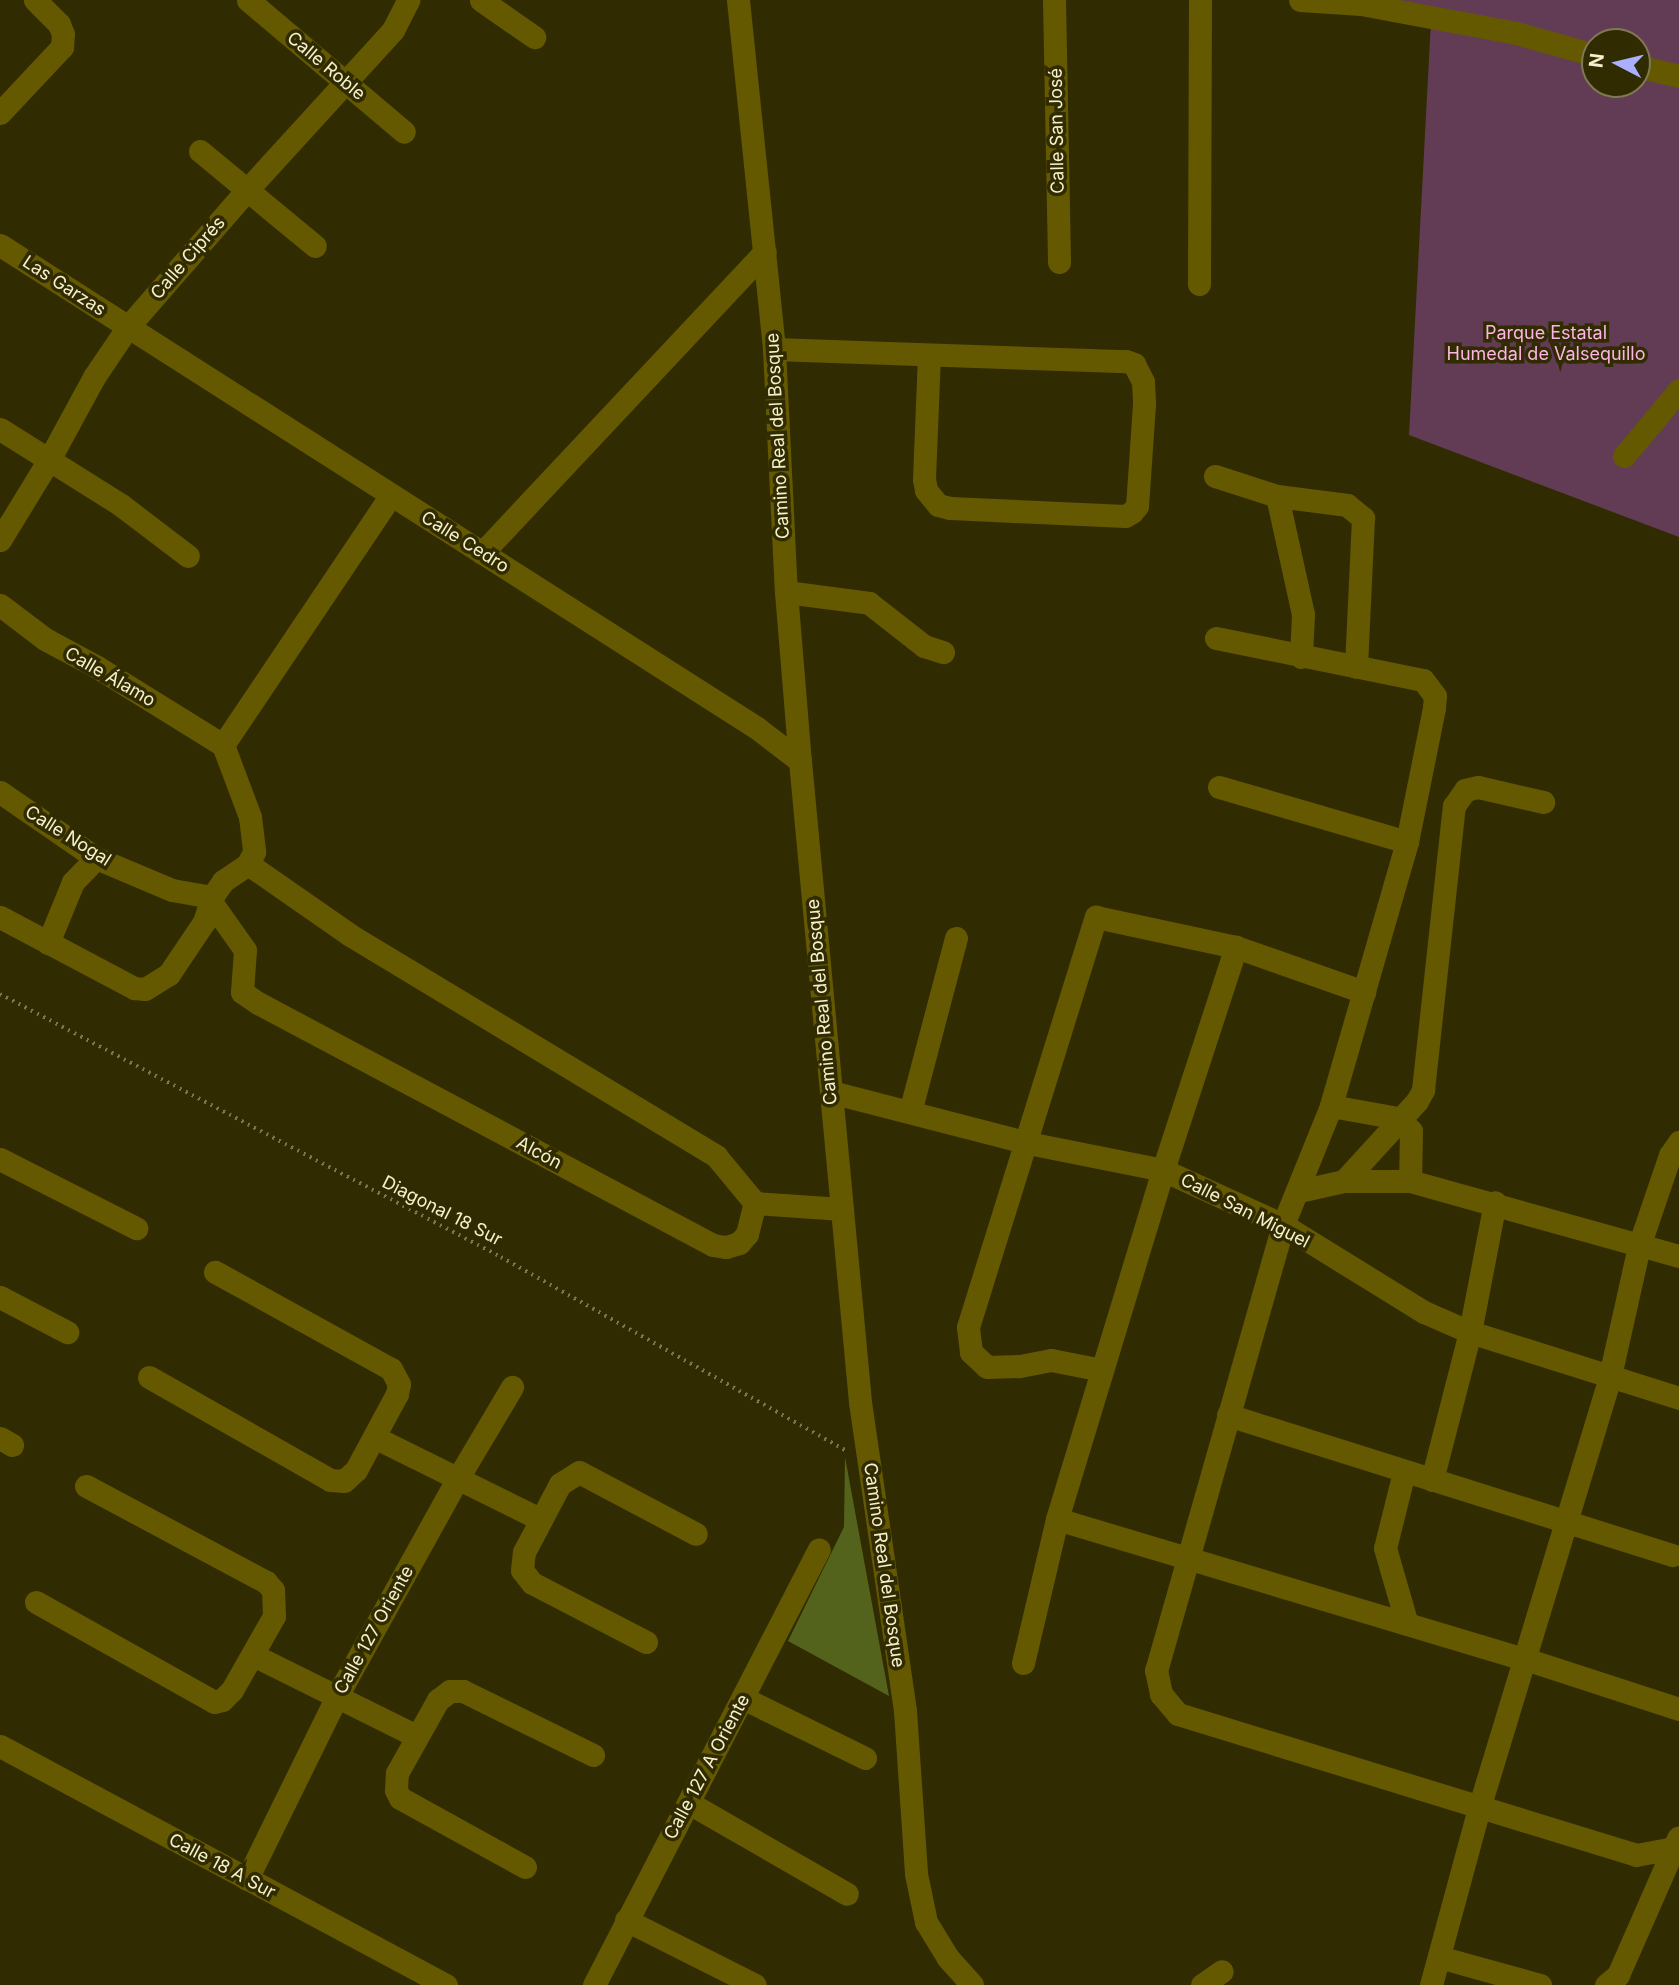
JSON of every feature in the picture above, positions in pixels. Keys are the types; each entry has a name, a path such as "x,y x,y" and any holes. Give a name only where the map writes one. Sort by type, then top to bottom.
{"street":[{"path":"0,113 62,47 63,34 59,24 34,0"},
{"name":"Calle Roble","path":"248,0 404,132"},
{"name":"Calle Ciprés","path":"0,540 50,458 94,377 127,328 247,190 393,30 408,0"},
{"path":"481,0 534,37"},
{"name":"Camino Real del Bosque","path":"738,0 774,349 786,592 842,1209 868,1457 905,1711 916,1874 926,1922 947,1958 972,1985"},
{"name":"Calle San José","path":"1054,0 1059,261"},
{"path":"1199,284 1200,0"},
{"path":"1300,0 1361,4 1516,33 1581,51"},
{"path":"1651,69 1679,76"},
{"path":"200,151 315,246"},
{"name":"Las Garzas","path":"0,245 127,328"},
{"path":"482,553 765,252"},
{"name":"Calle Cedro","path":"127,328 757,728 800,761"},
{"path":"774,349 929,355 1134,364 1143,382 1137,506 1125,516 950,508 938,505 926,489 924,479 929,355"},
{"path":"1624,456 1679,390"},
{"path":"0,429 121,505 188,556"},
{"path":"1215,476 1277,496 1348,505 1363,517 1356,667"},
{"path":"0,917 134,988 154,986 169,974 204,922 212,899 223,881 248,864 254,852 250,817 223,744 391,495"},
{"path":"1277,496 1303,614 1301,657"},
{"path":"786,592 869,603 924,646 943,652"},
{"name":"Calle Álamo","path":"0,605 45,639 97,667 223,744"},
{"path":"1216,638 1423,680 1435,696 1407,842 1331,1106 1283,1226 1228,1415 1156,1670 1161,1695 1178,1714 1636,1854 1677,1843"},
{"path":"1219,787 1407,842"},
{"path":"1343,1181 1398,1118 1417,1101 1423,1090 1454,806 1465,790 1478,787 1543,802"},
{"name":"Calle Nogal","path":"0,792 96,858 172,890 212,899"},
{"path":"48,943 73,882 96,858"},
{"path":"248,864 350,935 706,1150 733,1174 755,1203 842,1209"},
{"name":"Alcón","path":"212,899 245,950 247,958 242,976 243,992 258,1003 713,1245 726,1247 739,1243 747,1234 755,1203"},
{"path":"1102,1370 1051,1360 1019,1366 987,1367 971,1352 968,1327 1028,1143 1096,918 1236,947 1364,992"},
{"path":"910,1112 956,938"},
{"path":"1023,1664 1057,1519 1163,1170 1236,947"},
{"name":"Calle San Miguel","path":"831,1092 1028,1143 1163,1170 1283,1226 1424,1312 1469,1332 1679,1398"},
{"path":"1331,1106 1398,1118 1411,1131 1410,1181"},
{"path":"1431,1985 1480,1805 1610,1376 1639,1246 1670,1155 1679,1142"},
{"path":"0,1159 136,1228"},
{"path":"1299,1191 1343,1181 1410,1181 1495,1202 1679,1256"},
{"path":"1432,1480 1469,1332 1495,1202"},
{"path":"149,1377 330,1480 344,1481 350,1476 397,1394 399,1384 391,1369 215,1272"},
{"path":"0,1297 67,1332"},
{"name":"Calle 127 Oriente","path":"247,1879 337,1696 458,1478 512,1387"},
{"path":"1228,1415 1672,1555"},
{"path":"374,1437 540,1519"},
{"path":"646,1642 526,1577 520,1561 560,1484 579,1472 696,1534"},
{"path":"1404,1472 1385,1548 1407,1624"},
{"path":"36,1602 214,1702 227,1696 274,1616 273,1590 266,1583 86,1486"},
{"path":"1057,1519 1525,1659 1679,1709"},
{"name":"Calle 127 A Oriente","path":"594,1985 820,1550"},
{"path":"253,1655 416,1736"},
{"path":"524,1867 400,1798 395,1783 397,1773 416,1736 443,1694 463,1691 593,1755"},
{"path":"743,1698 865,1758"},
{"name":"Calle 18 A Sur","path":"0,1745 446,1985"},
{"path":"689,1803 847,1894"},
{"path":"1606,1985 1618,1975 1677,1843"},
{"path":"626,1920 755,1985"},
{"path":"1439,1956 1540,1985"},
{"path":"1202,1985 1222,1971"}],"path":[{"name":"Diagonal 18 Sur","path":"0,994 501,1257 844,1450 868,1457"}],"green space":[{"name":"Parque Estatal Humedal de Valsequillo","path":"1365,0 1679,0 1679,537 1409,435 1431,21"}],"building":[{"path":"845,1457 889,1696 788,1641 844,1527"}]}
